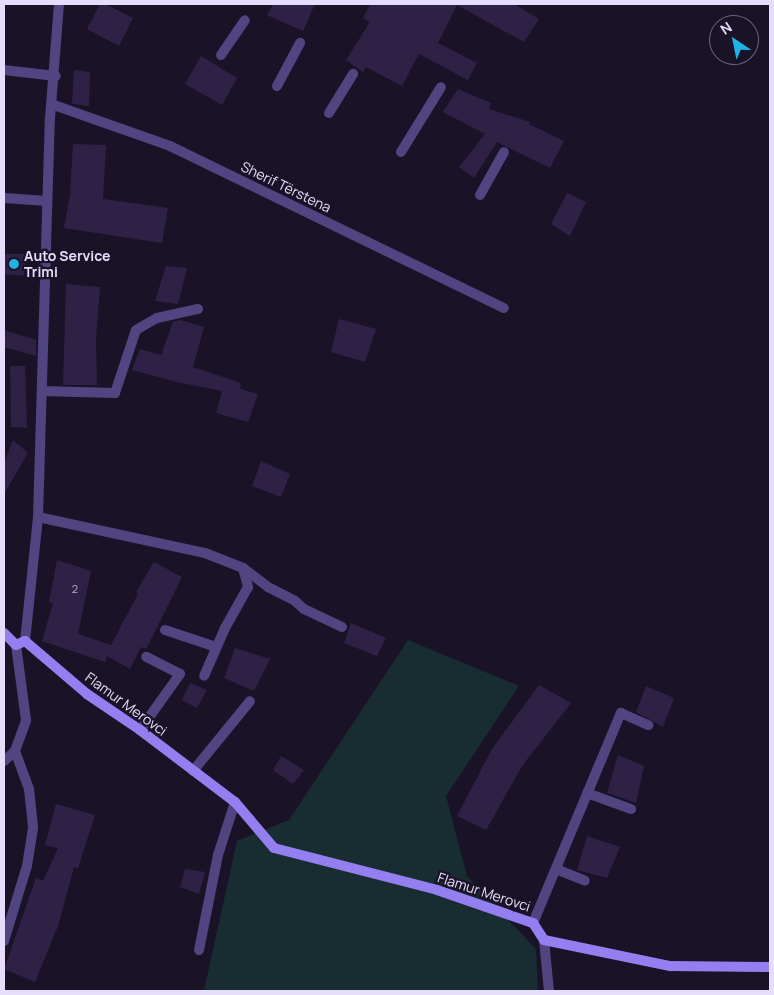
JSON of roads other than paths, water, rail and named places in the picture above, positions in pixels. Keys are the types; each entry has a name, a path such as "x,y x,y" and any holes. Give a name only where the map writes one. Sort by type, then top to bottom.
{"street":[{"path":"4,762 15,751 26,720 21,643 38,518 47,201 51,104 59,4"},
{"path":"221,56 245,20"},
{"path":"277,86 300,43"},
{"path":"4,70 54,75"},
{"path":"329,114 353,74"},
{"path":"401,152 441,87"},
{"name":"Sherif Tërstena","path":"51,104 170,146 504,308"},
{"path":"480,195 504,152"},
{"path":"4,198 47,201"},
{"path":"42,392 115,393 136,330 157,318 198,309"},
{"path":"38,518 205,553 243,568 268,587 295,601 304,609 342,626"},
{"path":"204,676 216,647 248,586 243,568"},
{"path":"164,630 216,647"},
{"name":"Flamur Merovci","path":"4,633 21,643 88,694 140,730 234,802 274,848 437,890 533,923 544,940"},
{"path":"140,730 180,674 146,657"},
{"path":"193,771 250,701"},
{"path":"533,923 620,713 648,725"},
{"path":"4,941 27,866 33,828 29,789 15,751"},
{"path":"587,793 631,809"},
{"path":"199,950 218,855 234,802"},
{"path":"556,869 586,881"},
{"path":"549,991 544,940 670,966 770,967"}],"place":[{"name":"Auto Service Trimi","path":"14,264"}]}
